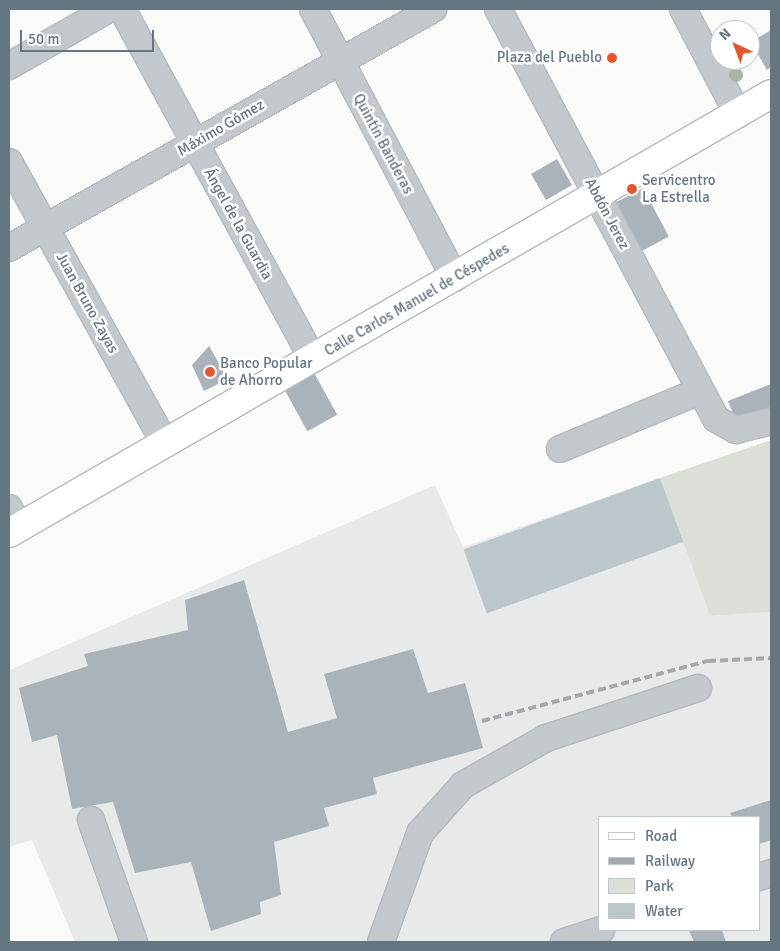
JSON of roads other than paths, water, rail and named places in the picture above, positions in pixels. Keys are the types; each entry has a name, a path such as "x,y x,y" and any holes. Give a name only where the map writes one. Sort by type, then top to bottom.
{"main road":[{"name":"Calle Carlos Manuel de Céspedes","path":"12,522 165,444 598,197 771,94"}],"street":[{"path":"9,66 108,9"},
{"name":"Ángel de la Guardia","path":"122,9 313,359"},
{"name":"Quintín Banderas","path":"313,9 455,278"},
{"name":"Máximo Gómez","path":"9,248 433,9"},
{"name":"Abdón Jerez","path":"498,9 716,419 736,430 771,421"},
{"path":"683,9 738,114"},
{"name":"Juan Bruno Zayas","path":"9,162 165,444"},
{"path":"560,449 700,391"},
{"path":"381,942 420,833 463,785 546,738 698,688"},
{"path":"91,820 134,942"},
{"path":"564,942 598,931"}],"water":[{"path":"660,478 683,542 487,613 464,549"}],"railway":[{"path":"482,721 708,661 771,658"}],"place":[{"name":"Plaza del Pueblo","path":"612,58"},
{"name":"Servicentro La Estrella","path":"632,189"},
{"name":"Banco Popular de Ahorro","path":"210,372"}]}
